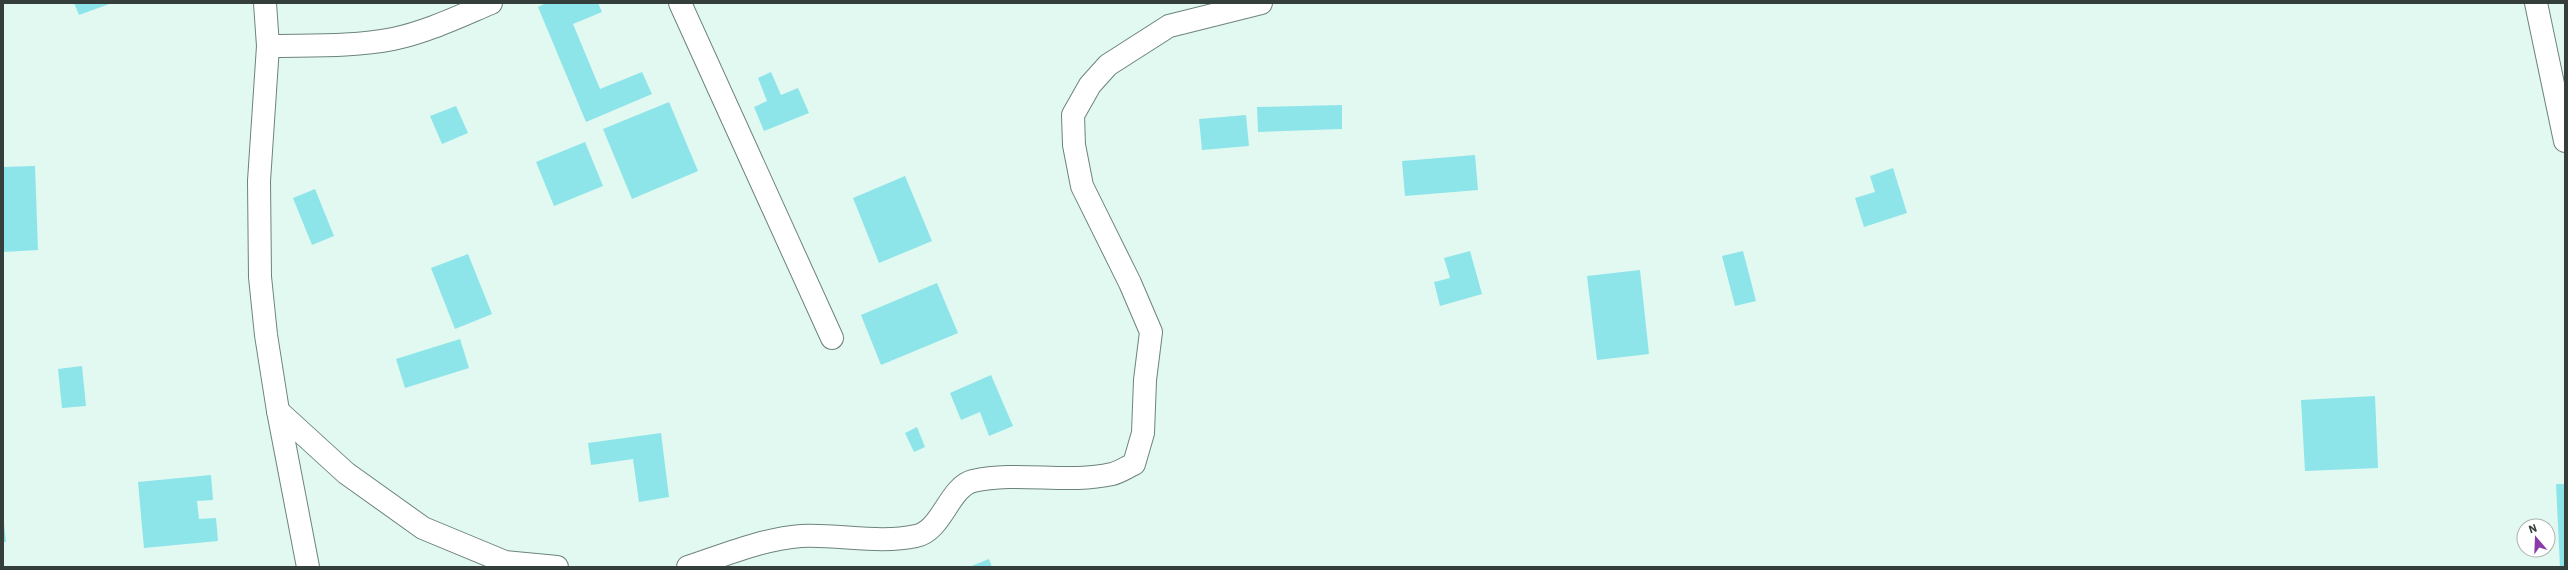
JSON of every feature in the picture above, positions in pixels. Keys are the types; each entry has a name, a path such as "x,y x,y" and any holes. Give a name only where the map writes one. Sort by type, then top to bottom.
{"street":[{"path":"265,3 268,46 259,181 260,277 266,335 278,411 308,567"},
{"path":"268,46 354,44 394,38 441,24 491,3"},
{"path":"680,3 832,338"},
{"path":"688,567 763,542 801,536 897,538 918,536 937,523 952,498 972,481 1019,476 1105,475 1113,474 1134,464 1143,434 1145,380 1150,332 1130,283 1082,186 1074,145 1074,115 1090,85 1108,65 1169,26 1261,3"},
{"path":"2536,3 2565,141"},
{"path":"278,411 346,473 423,528 506,562 557,567"}],"building":[{"path":"74,3 112,3 79,15"},
{"path":"546,3 598,3 602,12 573,24 600,89 642,72 652,94 586,122 538,7"},
{"path":"771,72 781,95 798,88 809,113 764,131 754,107 767,101 758,78"},
{"path":"669,102 698,171 632,199 603,129"},
{"path":"1342,105 1342,129 1258,132 1257,107"},
{"path":"456,106 468,133 442,144 430,116"},
{"path":"1246,115 1249,146 1202,150 1199,119"},
{"path":"585,142 603,186 554,206 536,162"},
{"path":"1475,155 1478,190 1405,196 1402,161"},
{"path":"35,166 38,250 3,252 3,167"},
{"path":"1893,168 1907,213 1864,227 1855,198 1875,192 1870,176"},
{"path":"905,176 932,241 879,263 853,198"},
{"path":"315,189 334,236 312,245 293,198"},
{"path":"1470,251 1482,294 1440,306 1434,282 1450,278 1444,258"},
{"path":"1743,251 1756,301 1735,306 1722,256"},
{"path":"468,254 492,314 455,329 431,268"},
{"path":"1640,270 1649,354 1597,360 1587,276"},
{"path":"937,283 958,333 881,365 861,315"},
{"path":"460,339 469,368 405,388 396,359"},
{"path":"82,366 86,406 62,408 58,369"},
{"path":"991,375 1013,426 989,436 980,412 961,420 950,393"},
{"path":"2375,396 2378,468 2305,471 2301,400"},
{"path":"917,427 925,447 914,452 905,433"},
{"path":"661,433 669,497 639,502 633,459 591,465 588,443"},
{"path":"211,475 213,500 197,501 199,519 216,518 218,541 144,548 138,482"},
{"path":"2556,484 2565,484 2565,567 2560,567"},
{"path":"3,514 6,542 3,542"},
{"path":"989,559 992,567 969,567"}]}
